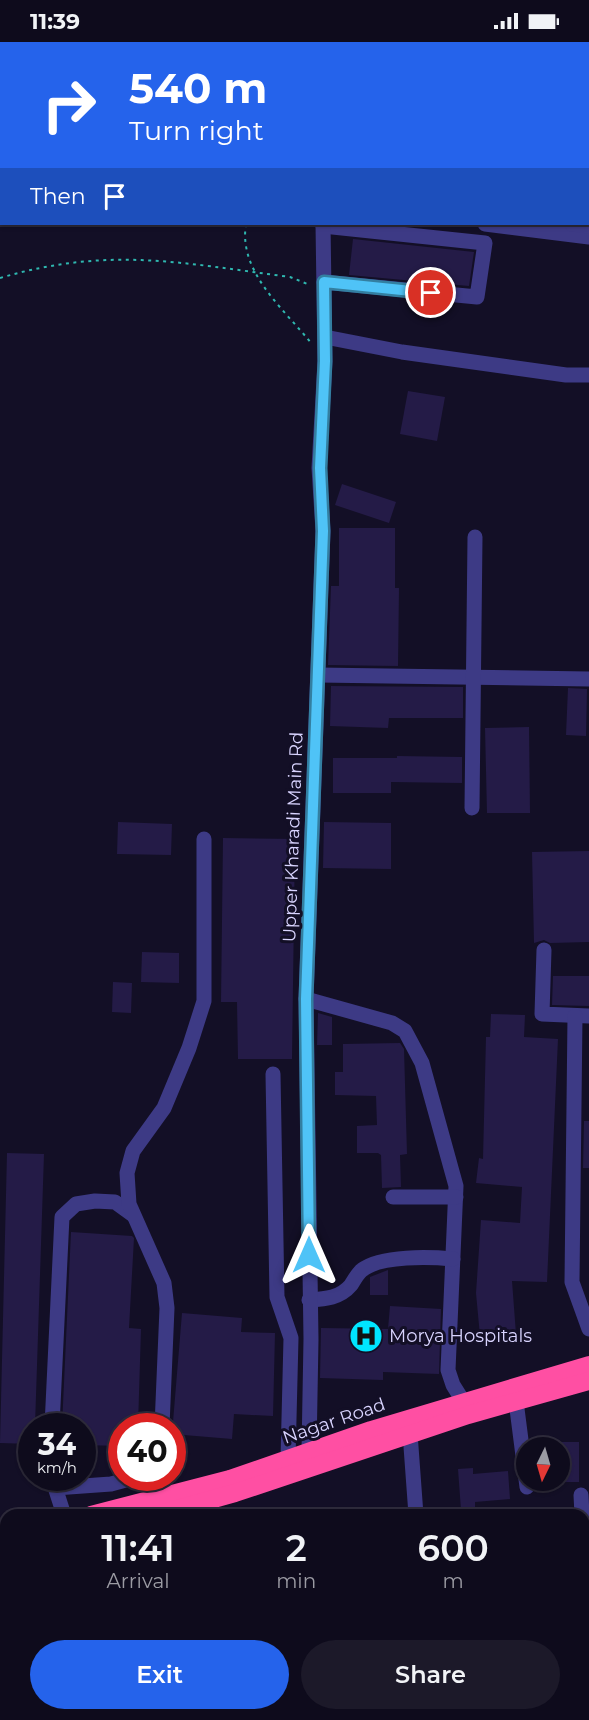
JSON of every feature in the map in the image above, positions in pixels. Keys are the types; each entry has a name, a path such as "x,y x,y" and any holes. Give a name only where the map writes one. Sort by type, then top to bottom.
{"highway":[{"name":"Nagar Road","path":"158,1507 309,1451 463,1401 589,1365"},
{"name":"Nagar Road","path":"196,1509 410,1433 589,1381"},
{"name":"Nagar Road","path":"141,1509 158,1507 181,1509"}],"street":[{"path":"323,225 485,243 477,297 324,286"},
{"name":"Upper Kharadi Main Rd","path":"309,1451 306,999 323,531 320,468 325,361 323,225"},
{"path":"493,225 589,237"},
{"path":"325,337 402,352 566,375 589,375"},
{"path":"472,808 475,537"},
{"path":"318,675 589,679"},
{"path":"163,1413 167,1308 164,1283 129,1204 127,1173 133,1151 164,1108 189,1048 204,1001 204,839"},
{"path":"544,950 542,1014 582,1016 572,1282 589,1329"},
{"path":"306,999 373,1016 405,1031 422,1063 452,1165 456,1197 448,1370 453,1385 463,1401"},
{"path":"273,1074 277,1297 291,1338 288,1459"},
{"path":"393,1197 456,1197"},
{"path":"53,1413 62,1217 76,1204 95,1201 116,1202 133,1215"},
{"path":"309,1300 327,1299 344,1293 363,1269 385,1262 417,1256 453,1259"},
{"path":"516,1401 521,1437"},
{"path":"410,1433 416,1509"},
{"path":"56,1491 62,1509"},
{"path":"158,1507 159,1491"},
{"path":"581,1495 582,1509"}],"path":[{"path":"246,225 250,260 255,273 325,361"},
{"path":"0,278 58,263 96,258 175,261 290,277 324,286"}],"building":[{"path":"353,239 474,252 469,286 349,275"},
{"path":"408,391 445,397 437,441 400,434"},
{"path":"342,484 396,502 389,523 335,505"},
{"path":"339,528 395,528 395,588 399,588 398,666 328,665 331,586 339,586"},
{"path":"331,686 463,687 463,718 389,718 388,728 330,726"},
{"path":"568,688 587,689 586,736 566,735"},
{"path":"529,727 530,813 487,813 485,728"},
{"path":"397,756 462,757 462,783 391,782 391,793 333,793 333,758 397,758"},
{"path":"118,822 172,824 171,855 117,854"},
{"path":"324,822 391,823 391,869 323,868"},
{"path":"223,838 295,839 292,1059 238,1059 237,1002 221,1002"},
{"path":"589,851 589,942 550,943 544,940 534,943 532,852"},
{"path":"142,952 179,953 179,983 141,982"},
{"path":"553,976 589,976 589,1006 552,1005"},
{"path":"113,982 132,983 131,1013 112,1012"},
{"path":"318,1013 332,1017 332,1045 317,1045"},
{"path":"491,1014 525,1015 524,1037 558,1039 547,1282 512,1281 516,1334 480,1336 476,1293 481,1220 520,1223 522,1187 476,1183 479,1158 483,1159 486,1037 490,1037"},
{"path":"400,1043 404,1049 407,1154 400,1155 401,1187 382,1188 381,1155 357,1153 357,1126 377,1125 376,1096 335,1095 335,1072 343,1072 343,1044"},
{"path":"584,1121 589,1121 589,1168 583,1168"},
{"path":"7,1153 44,1154 35,1413 18,1413 18,1444 0,1443"},
{"path":"71,1232 132,1236 134,1238 129,1328 141,1329 138,1413 108,1413 108,1446 96,1445 96,1413 63,1413"},
{"path":"388,1270 388,1295 370,1295 370,1277"},
{"path":"390,1306 441,1309 439,1374 383,1372 383,1380 320,1378 321,1328 388,1329"},
{"path":"182,1313 242,1318 241,1332 275,1333 273,1416 234,1414 232,1439 186,1435 186,1413 174,1413"},
{"path":"570,1442 579,1442 579,1482 570,1482"},
{"path":"473,1468 473,1474 508,1471 510,1499 475,1502 475,1509 461,1509 458,1469"}],"place":[{"name":"Morya Hospitals","path":"366,1336"}],"route":[{"path":"309,1255 306,999 314,830 323,531 320,468 325,361 324,282 431,293"}]}
